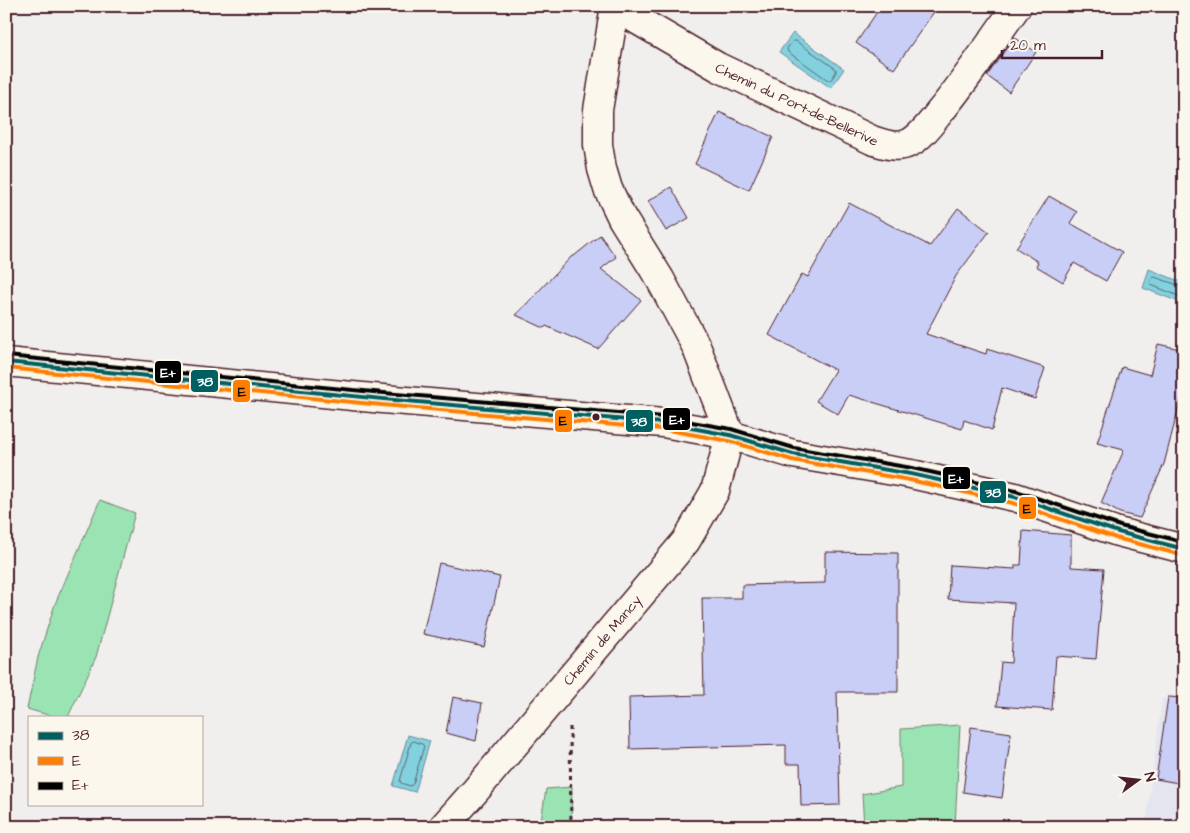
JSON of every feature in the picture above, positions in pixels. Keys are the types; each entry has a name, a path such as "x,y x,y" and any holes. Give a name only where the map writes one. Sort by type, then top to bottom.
{"street":[{"name":"Chemin du Port-de-Bellerive","path":"730,435 696,346 660,279 622,218 608,189 602,169 598,145 598,110 614,7 718,68 872,140 894,146 909,143 918,137 931,123 953,97 1017,6"},
{"path":"6,362 382,399 662,423 730,435 793,454 911,474 1016,497 1118,532 1184,549"},
{"name":"Chemin de Mancy","path":"443,827 686,541 715,491 730,435"}],"path":[{"path":"569,679 571,827"}],"shaded area":[{"path":"1162,698 1184,702 1184,827 1145,827"}],"green space":[{"path":"100,500 135,513 96,657 68,716 52,716 27,709 38,657 55,604"},
{"path":"960,725 955,827 864,827 862,794 901,787 901,729"},
{"path":"572,787 571,827 540,827 546,789"}],"water":[{"path":"793,33 844,69 831,88 779,52"},
{"path":"1149,269 1184,283 1184,304 1143,288"},
{"path":"408,735 430,741 415,792 393,786"}],"building":[{"path":"881,6 938,6 894,69 856,43"},
{"path":"1014,37 1036,52 1009,92 987,76"},
{"path":"719,112 773,137 749,190 695,164"},
{"path":"671,187 689,218 666,231 648,201"},
{"path":"1049,196 1077,212 1070,223 1122,252 1106,281 1074,263 1063,282 1036,266 1038,262 1016,248"},
{"path":"849,203 930,246 958,208 989,232 956,276 926,334 986,354 987,349 1045,368 1035,399 1002,388 992,430 964,420 962,429 849,395 838,414 816,401 835,370 769,335 802,274 808,277"},
{"path":"600,235 616,257 601,269 641,300 598,349 516,315 572,256"},
{"path":"1158,344 1184,350 1184,387 1164,464 1140,518 1120,513 1101,503 1124,450 1097,443 1122,367 1150,375"},
{"path":"1023,531 1071,535 1071,567 1104,569 1096,659 1056,656 1052,710 997,706 1001,662 1011,663 1014,603 948,599 950,565 1015,569 1015,565 1021,565"},
{"path":"825,552 898,553 898,692 837,692 840,805 801,806 800,764 786,764 786,745 630,749 629,697 704,695 702,598 742,598 742,585 825,583"},
{"path":"439,563 500,577 484,647 423,634"},
{"path":"453,697 482,703 476,741 446,733"},
{"path":"1168,697 1184,698 1184,784 1156,779"},
{"path":"971,727 1011,733 1002,798 963,792"}],"transit line":[{"name":"E+","path":"7,356 384,393 664,417 731,429 794,448 912,468 1016,491 1120,526 1184,542"},
{"name":"38","path":"6,362 383,399 663,423 730,435 793,454 911,474 1015,497 1118,532 1184,549"},
{"name":"E","path":"6,368 382,405 662,429 729,441 792,460 910,480 1013,503 1116,538 1182,555"}]}
